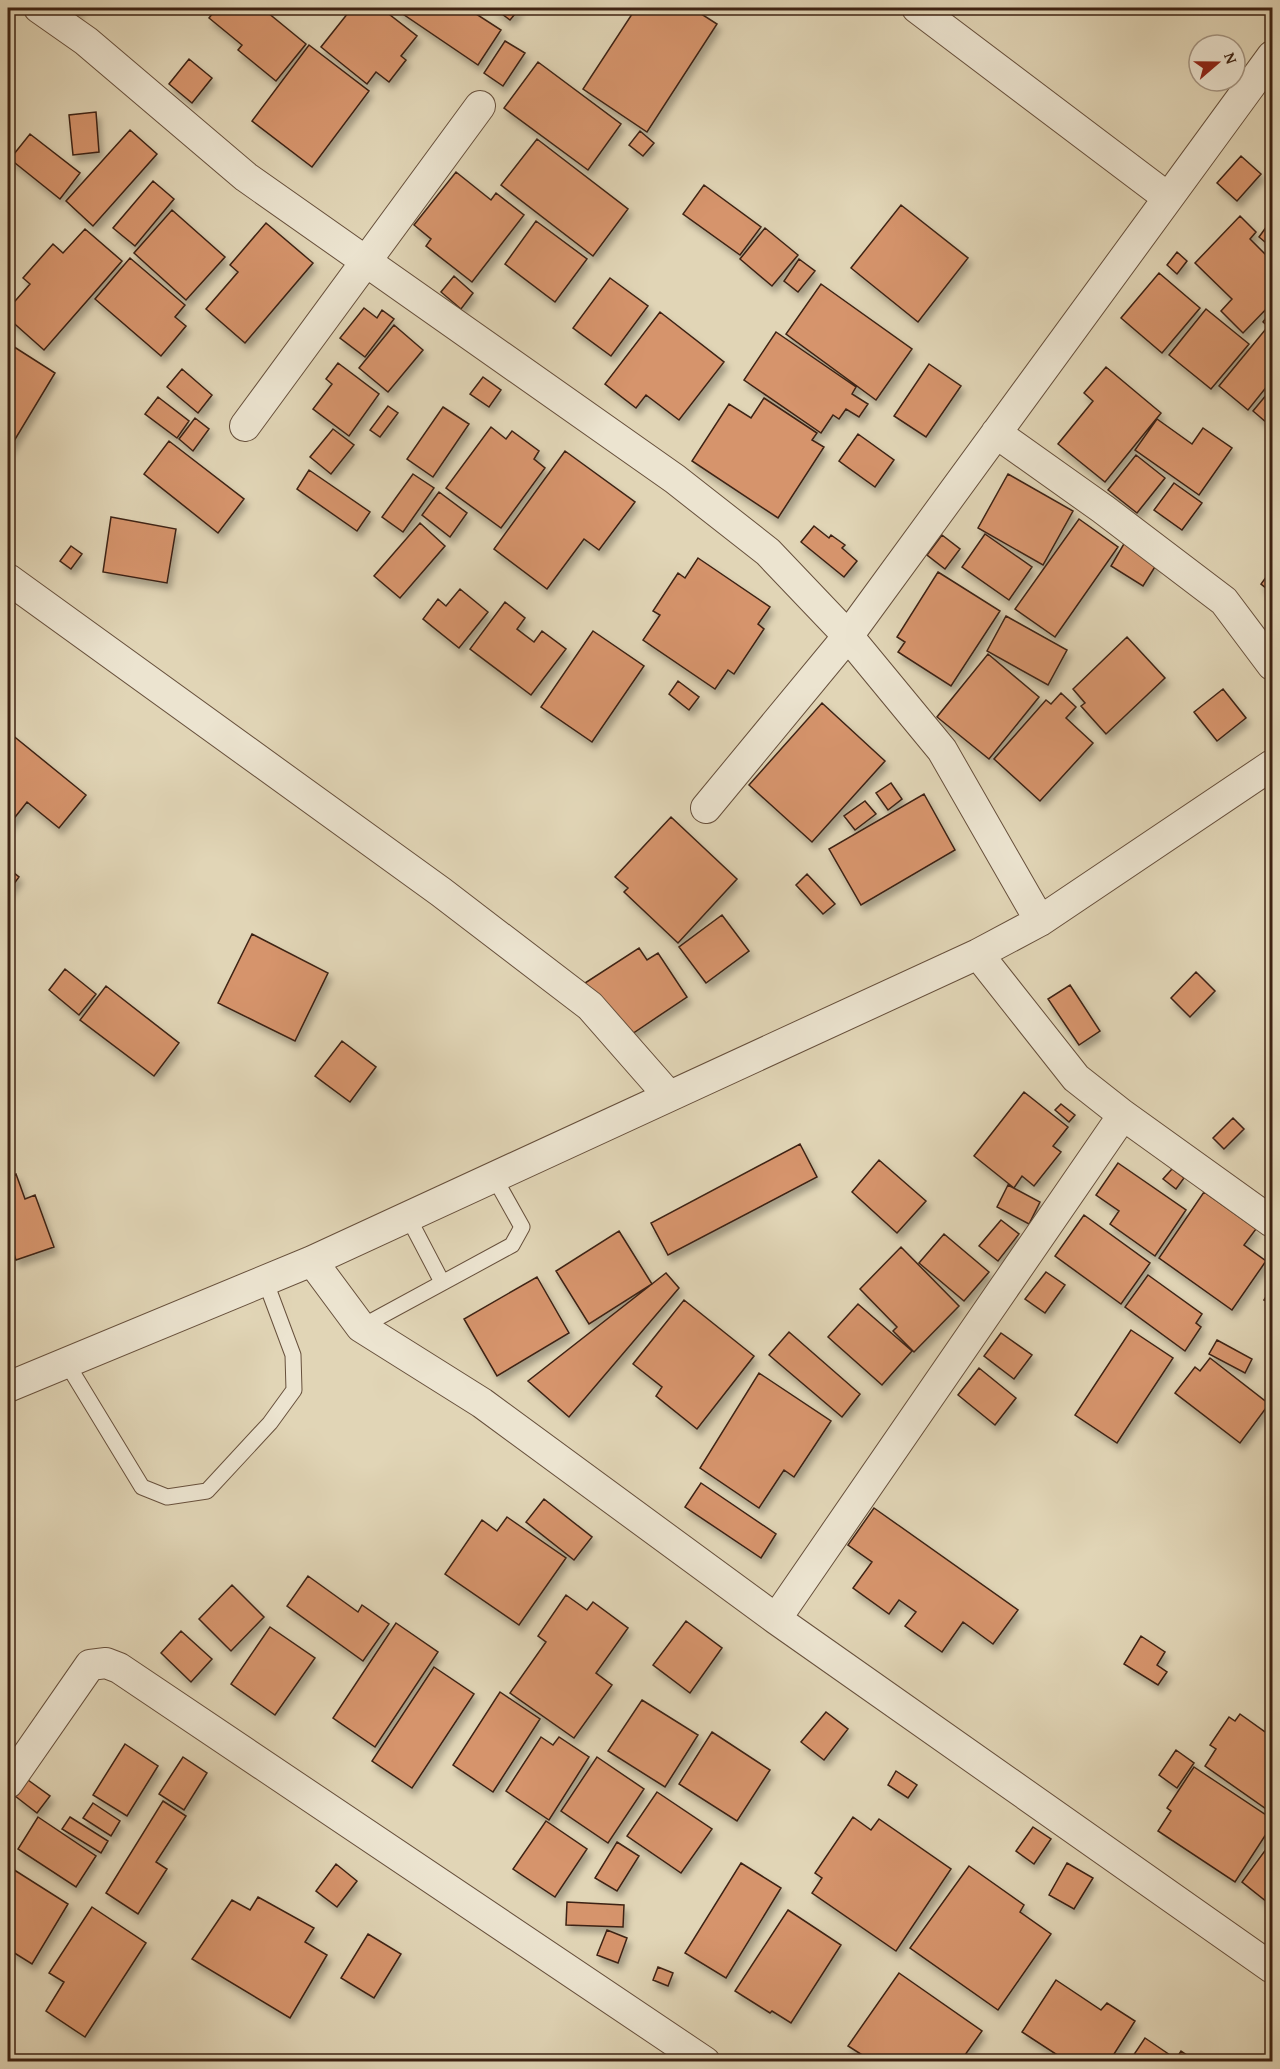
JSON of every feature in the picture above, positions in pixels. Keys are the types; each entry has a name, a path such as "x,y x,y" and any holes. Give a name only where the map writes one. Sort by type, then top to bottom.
{"street":[{"path":"39,8 86,42 246,177 665,472 768,552 848,636 942,750 1040,921"},
{"path":"917,8 1167,197"},
{"path":"706,808 848,636 1272,56"},
{"path":"245,426 480,106"},
{"path":"996,433 1103,509 1224,601 1272,665"},
{"path":"8,579 441,892 590,1006 669,1096"},
{"path":"8,1387 312,1261 978,954 1040,921 1272,765"},
{"path":"978,954 1076,1078 1123,1115 1272,1222"},
{"path":"776,1619 1123,1115"},
{"path":"312,1261 361,1327 482,1403 776,1619 1272,1968"},
{"path":"8,1783 90,1665 106,1663 119,1668 705,2061"}],"lane":[{"path":"361,1327 512,1245 522,1227 494,1177"},
{"path":"408,1216 442,1282"},
{"path":"66,1362 142,1487 167,1497 207,1491 270,1423 294,1390 293,1355 265,1280"}],"building":[{"path":"62,8 81,8 74,16"},
{"path":"208,8 262,8 306,44 276,81 238,50 242,45 209,18 214,12"},
{"path":"352,8 381,8 417,36 401,56 406,60 389,82 376,72 367,84 321,47"},
{"path":"394,8 467,8 501,30 478,65"},
{"path":"494,8 520,8 510,20"},
{"path":"636,8 692,8 717,24 647,132 583,89"},
{"path":"505,41 525,53 503,86 484,73"},
{"path":"309,45 369,91 312,167 252,121"},
{"path":"189,59 212,78 192,103 169,84"},
{"path":"538,62 621,124 588,170 504,108"},
{"path":"96,112 99,152 73,155 69,115"},
{"path":"130,130 157,154 93,226 66,201"},
{"path":"640,131 654,143 643,156 629,145"},
{"path":"30,134 80,173 60,199 10,159"},
{"path":"537,139 628,209 593,256 501,185"},
{"path":"1241,156 1261,174 1237,201 1217,183"},
{"path":"456,172 491,200 496,193 524,215 472,282 426,246 431,239 414,225"},
{"path":"153,181 174,199 135,246 113,228"},
{"path":"704,185 761,227 740,255 683,214"},
{"path":"901,205 968,258 918,322 851,268"},
{"path":"172,210 225,257 186,300 134,253"},
{"path":"1240,216 1256,232 1250,239 1272,261 1272,303 1243,333 1221,311 1232,299 1195,263"},
{"path":"1272,219 1272,248 1259,237"},
{"path":"536,221 587,259 555,302 505,264"},
{"path":"266,223 313,263 245,343 206,309 238,272 230,265"},
{"path":"765,228 798,255 772,286 740,259"},
{"path":"85,229 122,261 44,350 8,318 8,309 30,284 23,278 53,244 63,253"},
{"path":"1177,252 1187,261 1177,274 1167,265"},
{"path":"130,258 185,305 175,317 186,326 161,356 95,299"},
{"path":"799,259 815,271 798,292 784,281"},
{"path":"1159,273 1200,308 1162,353 1121,318"},
{"path":"454,276 473,293 461,309 441,292"},
{"path":"610,278 648,306 611,356 573,328"},
{"path":"821,284 912,349 876,400 786,334"},
{"path":"364,308 377,318 382,310 394,319 365,357 340,338"},
{"path":"1206,309 1249,344 1211,389 1169,355"},
{"path":"1272,310 1272,330 1263,322"},
{"path":"660,312 724,362 679,420 646,395 636,408 605,384"},
{"path":"394,325 423,350 388,392 359,368"},
{"path":"1265,330 1272,336 1272,380 1248,410 1219,386"},
{"path":"776,332 856,387 852,394 868,404 859,417 846,409 839,419 833,415 821,433 744,380"},
{"path":"8,343 55,373 8,451"},
{"path":"338,363 379,394 349,436 313,409 332,384 326,379"},
{"path":"929,364 961,386 926,437 894,416"},
{"path":"1106,367 1161,413 1105,482 1058,444 1093,401 1084,393"},
{"path":"182,369 212,395 198,413 167,387"},
{"path":"483,377 501,390 489,407 470,394"},
{"path":"1272,388 1272,416 1267,423 1253,411"},
{"path":"158,397 189,421 177,438 145,414"},
{"path":"764,398 817,433 812,440 824,447 778,518 692,461 729,404 751,418"},
{"path":"388,406 398,413 380,437 370,430"},
{"path":"443,407 469,424 433,477 407,459"},
{"path":"195,418 209,429 193,451 179,439"},
{"path":"1157,419 1192,444 1203,428 1232,448 1199,495 1135,450"},
{"path":"491,427 506,439 512,431 539,451 534,459 545,468 501,528 446,488"},
{"path":"333,429 354,445 331,474 310,457"},
{"path":"858,434 894,460 875,487 839,461"},
{"path":"169,441 244,499 218,533 144,474"},
{"path":"565,451 635,502 599,550 584,539 547,589 494,549"},
{"path":"1136,455 1165,478 1137,513 1108,490"},
{"path":"309,470 370,512 357,531 297,489"},
{"path":"413,474 434,488 403,532 382,517"},
{"path":"1008,474 1073,511 1043,565 978,528"},
{"path":"1174,483 1202,503 1182,530 1154,510"},
{"path":"439,492 467,513 450,537 422,515"},
{"path":"111,517 176,529 167,583 103,572"},
{"path":"1079,519 1118,547 1055,637 1015,609"},
{"path":"420,523 445,546 400,598 374,576"},
{"path":"814,526 829,538 831,535 845,545 842,548 857,561 844,577 801,542"},
{"path":"985,534 1032,567 1009,600 962,567"},
{"path":"942,535 960,549 945,569 927,555"},
{"path":"1125,542 1158,562 1143,586 1111,566"},
{"path":"71,546 82,554 71,569 60,561"},
{"path":"698,558 770,607 758,624 764,629 734,674 728,670 715,689 643,640 660,615 653,611 678,573 685,578"},
{"path":"1272,569 1272,593 1261,584"},
{"path":"938,572 1000,611 951,686 898,652 905,642 897,637"},
{"path":"460,589 488,612 459,648 423,619 438,599 446,606"},
{"path":"505,602 525,618 517,629 534,642 542,631 566,649 531,695 470,649"},
{"path":"1006,616 1067,650 1048,685 987,651"},
{"path":"593,631 644,666 592,742 541,707"},
{"path":"1127,637 1165,678 1106,734 1081,706 1085,703 1073,689"},
{"path":"988,654 1039,697 989,759 937,717"},
{"path":"678,681 699,697 689,710 669,694"},
{"path":"1223,689 1246,718 1217,741 1194,712"},
{"path":"1061,693 1076,707 1066,718 1093,743 1040,801 994,759 1046,700 1051,704"},
{"path":"822,703 885,761 812,842 749,785"},
{"path":"11,734 86,795 59,828 27,802 8,826 8,738"},
{"path":"891,783 902,799 888,810 876,793"},
{"path":"924,794 955,850 861,905 829,849"},
{"path":"865,801 876,814 855,830 844,816"},
{"path":"671,817 737,879 678,943 624,892 628,888 615,877"},
{"path":"8,868 19,877 8,892"},
{"path":"807,874 835,904 823,914 796,885"},
{"path":"722,915 749,951 706,983 679,947"},
{"path":"252,934 328,973 295,1041 218,1003"},
{"path":"639,948 647,960 658,953 687,997 623,1040 585,983"},
{"path":"65,969 96,994 79,1015 49,990"},
{"path":"1196,972 1215,991 1190,1017 1171,998"},
{"path":"1070,985 1100,1031 1079,1045 1048,999"},
{"path":"106,986 179,1043 154,1076 80,1020"},
{"path":"342,1041 376,1067 350,1102 315,1076"},
{"path":"1024,1092 1068,1127 1053,1146 1061,1152 1034,1186 1022,1176 1014,1188 974,1156"},
{"path":"1061,1104 1075,1115 1069,1122 1055,1110"},
{"path":"1233,1118 1244,1129 1224,1149 1213,1138"},
{"path":"800,1144 817,1177 668,1255 651,1223"},
{"path":"879,1160 926,1201 897,1233 852,1192"},
{"path":"1118,1163 1186,1210 1155,1256 1110,1224 1119,1211 1096,1195"},
{"path":"1172,1169 1184,1178 1176,1189 1163,1179"},
{"path":"16,1174 25,1199 35,1195 54,1247 16,1260 10,1242 8,1243 8,1177"},
{"path":"1008,1185 1040,1202 1029,1224 997,1207"},
{"path":"1204,1192 1256,1229 1244,1245 1266,1261 1232,1310 1159,1258"},
{"path":"1084,1215 1150,1263 1121,1304 1055,1256"},
{"path":"1001,1220 1019,1234 998,1261 979,1246"},
{"path":"619,1231 652,1284 589,1324 556,1271"},
{"path":"944,1234 989,1272 964,1301 919,1263"},
{"path":"901,1247 959,1306 914,1352 893,1331 897,1327 860,1289"},
{"path":"1046,1272 1065,1285 1045,1313 1025,1299"},
{"path":"666,1273 679,1288 569,1417 528,1381"},
{"path":"1148,1275 1202,1314 1196,1323 1201,1327 1185,1351 1125,1307"},
{"path":"537,1277 569,1333 497,1376 464,1319"},
{"path":"1272,1287 1272,1305 1264,1300"},
{"path":"684,1300 754,1356 697,1429 656,1396 662,1387 633,1364"},
{"path":"858,1304 912,1351 882,1385 828,1337"},
{"path":"1131,1330 1173,1358 1117,1443 1075,1415"},
{"path":"789,1332 860,1394 842,1417 769,1355"},
{"path":"1001,1333 1032,1355 1014,1379 984,1356"},
{"path":"1217,1340 1252,1359 1245,1373 1209,1354"},
{"path":"1210,1358 1269,1404 1240,1443 1175,1393 1195,1367 1200,1371"},
{"path":"979,1368 1016,1398 995,1425 958,1395"},
{"path":"759,1373 831,1421 794,1477 784,1470 759,1508 700,1468"},
{"path":"701,1483 776,1534 761,1558 685,1507"},
{"path":"544,1499 592,1537 574,1560 526,1522"},
{"path":"874,1508 1018,1610 993,1644 963,1622 942,1652 905,1626 916,1612 899,1600 889,1614 853,1588 872,1562 848,1545"},
{"path":"507,1517 566,1558 519,1625 445,1574 482,1520 497,1531"},
{"path":"308,1576 358,1612 362,1605 389,1624 363,1661 287,1606"},
{"path":"232,1585 264,1617 231,1651 199,1619"},
{"path":"566,1595 587,1610 593,1602 628,1628 596,1673 612,1685 574,1738 510,1693 546,1642 538,1636"},
{"path":"686,1621 722,1648 690,1693 653,1665"},
{"path":"396,1623 438,1652 375,1747 333,1718"},
{"path":"270,1627 315,1658 275,1715 231,1684"},
{"path":"181,1631 212,1659 191,1682 161,1653"},
{"path":"1141,1636 1165,1652 1157,1665 1167,1672 1158,1685 1124,1664"},
{"path":"434,1667 474,1694 412,1788 372,1761"},
{"path":"500,1692 540,1719 493,1792 453,1765"},
{"path":"642,1700 698,1735 665,1787 608,1751"},
{"path":"826,1712 848,1729 824,1760 801,1742"},
{"path":"1240,1714 1272,1737 1272,1813 1205,1766 1216,1749 1210,1745 1229,1717 1235,1721"},
{"path":"712,1732 770,1770 737,1821 679,1784"},
{"path":"541,1737 553,1745 559,1737 589,1757 549,1820 506,1791"},
{"path":"125,1744 158,1766 127,1816 93,1795"},
{"path":"1176,1750 1194,1763 1177,1788 1159,1775"},
{"path":"183,1757 207,1773 184,1810 159,1794"},
{"path":"597,1757 644,1789 608,1843 561,1811"},
{"path":"1194,1767 1272,1819 1272,1825 1235,1882 1158,1831 1171,1811 1167,1808"},
{"path":"896,1771 917,1785 908,1798 888,1785"},
{"path":"28,1780 50,1796 37,1813 15,1796"},
{"path":"657,1792 712,1829 681,1873 627,1836"},
{"path":"163,1801 186,1816 156,1862 167,1869 138,1914 106,1893"},
{"path":"93,1803 120,1821 111,1836 83,1818"},
{"path":"38,1817 96,1856 76,1887 18,1849"},
{"path":"70,1817 108,1841 101,1853 62,1829"},
{"path":"853,1817 871,1830 879,1819 951,1869 896,1951 812,1893 822,1878 815,1873"},
{"path":"546,1821 587,1849 555,1897 513,1869"},
{"path":"1033,1827 1051,1839 1034,1864 1016,1851"},
{"path":"1272,1841 1272,1906 1242,1882"},
{"path":"617,1842 639,1856 617,1891 595,1878"},
{"path":"741,1863 781,1888 726,1978 685,1953"},
{"path":"1067,1863 1093,1878 1074,1909 1049,1895"},
{"path":"336,1864 357,1881 337,1907 316,1891"},
{"path":"8,1866 68,1904 32,1964 8,1949"},
{"path":"969,1866 1024,1905 1020,1912 1051,1934 998,2010 910,1948"},
{"path":"258,1897 314,1928 305,1942 327,1955 290,2018 192,1959 232,1900 250,1910"},
{"path":"567,1902 624,1905 623,1927 566,1925"},
{"path":"92,1907 146,1943 85,2037 46,2011 64,1982 49,1973"},
{"path":"788,1910 841,1945 791,2023 735,1991"},
{"path":"607,1930 627,1938 618,1963 597,1955"},
{"path":"368,1934 401,1954 374,1998 341,1978"},
{"path":"658,1967 673,1973 668,1986 653,1980"},
{"path":"899,1973 982,2031 960,2062 860,2062 864,2056 848,2046"},
{"path":"1056,1980 1101,2010 1107,2003 1135,2021 1109,2062 1068,2062 1022,2032"},
{"path":"1145,2038 1176,2059 1181,2051 1197,2062 1129,2062"},
{"path":"995,2055 1004,2062 991,2062"},
{"path":"660,2056 669,2062 656,2062"}]}
